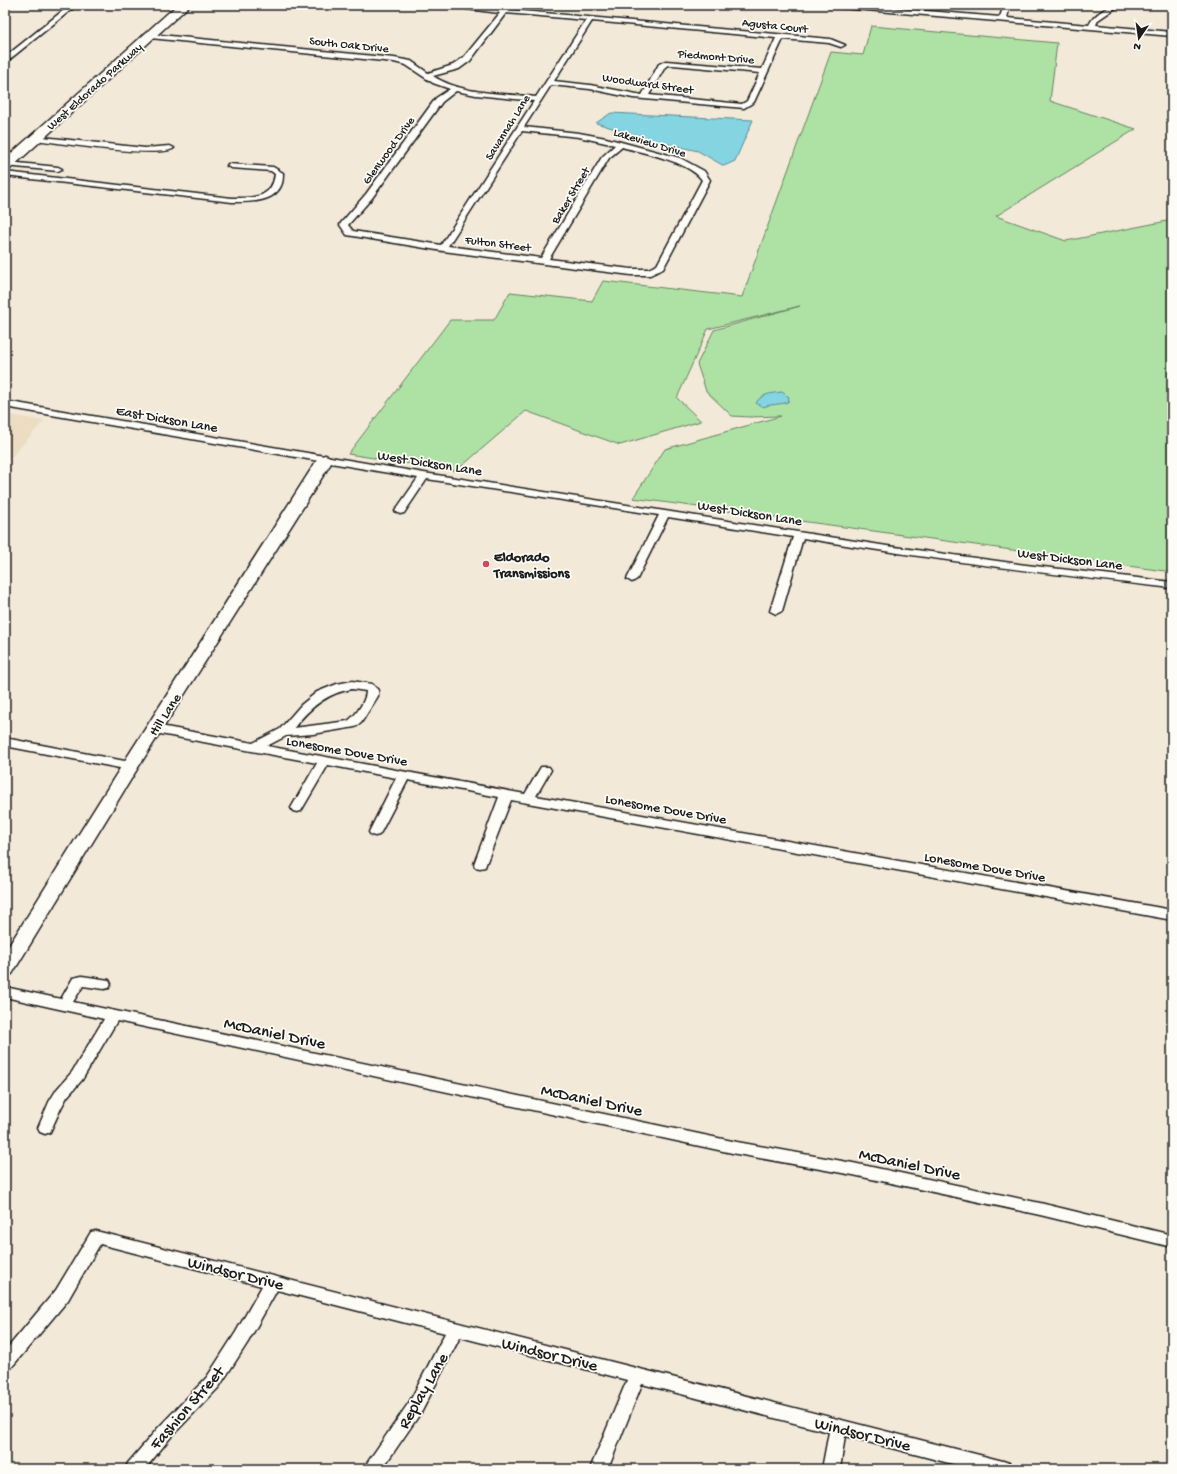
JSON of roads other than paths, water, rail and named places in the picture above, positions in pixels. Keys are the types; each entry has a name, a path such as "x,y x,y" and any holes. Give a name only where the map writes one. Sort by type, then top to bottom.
{"main road":[{"name":"West Eldorado Parkway","path":"6,168 36,138 184,5"}],"street":[{"path":"5,61 74,5"},
{"path":"830,5 915,9 1003,20 1172,34"},
{"path":"1003,20 1005,8 1008,5"},
{"path":"1092,27 1095,19 1117,5"},
{"name":"Agusta Court","path":"469,7 504,12 830,41 841,45"},
{"path":"428,75 456,67 467,59 504,12"},
{"name":"Savannah Lane","path":"443,248 520,129 548,82 590,19"},
{"name":"South Oak Drive","path":"150,36 373,57 408,63 436,81 455,88 476,93 538,99"},
{"path":"764,71 780,37"},
{"name":"Piedmont Drive","path":"644,97 662,66 666,63 673,62 764,71"},
{"name":"Woodward Street","path":"548,82 590,87 644,97 744,106 750,102 764,71"},
{"name":"Glenwood Drive","path":"346,229 344,225 369,196 439,100 455,88"},
{"name":"Lakeview Drive","path":"520,129 579,135 620,144 677,160 701,173 706,180 660,267 650,272"},
{"path":"36,138 145,150 170,148"},
{"name":"Baker Street","path":"544,261 606,157 620,144"},
{"path":"6,168 232,200 250,200 265,196 272,191 278,183 279,173 273,169 262,167 231,166"},
{"path":"6,168 58,169"},
{"name":"Fulton Street","path":"346,229 350,233 443,248 631,272 650,272"},
{"name":"East Dickson Lane","path":"5,404 325,460"},
{"name":"West Dickson Lane","path":"325,460 886,549 1011,566 1172,585"},
{"name":"Hill Lane","path":"5,969 130,766 325,460"},
{"path":"400,511 424,476"},
{"path":"632,579 665,513"},
{"path":"776,611 799,534"},
{"path":"254,748 284,732 313,730 351,724 357,720 372,696 372,690 368,687 352,685 339,686 304,706 296,714 284,732"},
{"name":"Lonesome Dove Drive","path":"155,729 528,799 1172,916"},
{"path":"5,742 130,766"},
{"path":"297,808 325,760"},
{"path":"528,799 545,770"},
{"path":"375,832 404,775"},
{"path":"480,864 507,794"},
{"path":"64,1005 78,982 82,981 104,984"},
{"name":"McDaniel Drive","path":"5,992 737,1148 869,1172 1040,1209 1172,1241"},
{"path":"45,1128 54,1106 62,1093 77,1076 113,1016"},
{"name":"Windsor Drive","path":"5,1363 62,1295 96,1237 1003,1469"},
{"name":"Fashion Street","path":"134,1469 164,1433 213,1382 242,1337 273,1282"},
{"name":"Replay Lane","path":"372,1469 416,1406 456,1329"},
{"path":"599,1469 637,1375"},
{"path":"831,1469 838,1427"}],"water":[{"path":"611,113 753,120 735,161 724,166 698,151 658,142 596,123"},
{"path":"782,392 789,397 788,402 764,407 756,403 764,396"}],"place":[{"name":"Eldorado Transmissions","path":"486,564"}]}
